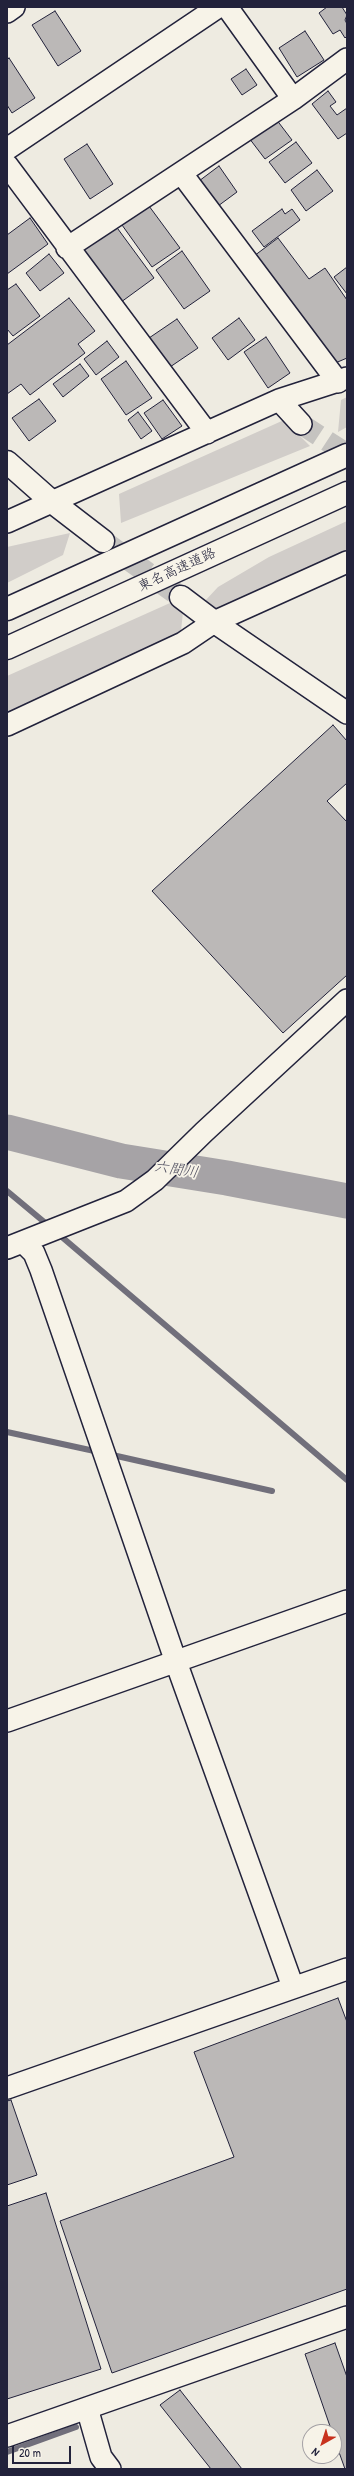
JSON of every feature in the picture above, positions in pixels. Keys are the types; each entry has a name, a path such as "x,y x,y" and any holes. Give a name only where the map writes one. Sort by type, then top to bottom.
{"main road":[{"path":"7,609 347,455"},
{"path":"7,462 51,502 103,540"},
{"name":"東名高速道路","path":"7,648 347,493"},
{"path":"180,597 214,622"}],"street":[{"path":"7,12 14,7"},
{"path":"7,149 218,7"},
{"path":"227,7 293,99"},
{"path":"67,248 182,174 293,99 347,59"},
{"path":"7,165 67,248 207,433"},
{"path":"7,522 279,400 342,380 182,174"},
{"path":"279,400 301,424"},
{"path":"7,725 183,643 214,622 347,562"},
{"path":"214,622 347,713"},
{"path":"21,1243 126,1201 155,1180 204,1132 347,1000"},
{"path":"21,1243 34,1253 41,1270 176,1662 293,1987"},
{"path":"7,1721 346,1605"},
{"path":"7,2088 347,1969"},
{"path":"7,2436 347,2317"},
{"path":"87,2408 101,2457 110,2469"}],"shaded area":[{"path":"347,397 347,427 338,432 341,400"},
{"path":"284,420 310,446 121,523 119,494"},
{"path":"347,521 347,559 220,611 204,602 218,587 269,557"},
{"path":"70,533 63,555 7,583 7,547"},
{"path":"170,603 183,612 181,631 7,716 7,676"}],"building":[{"path":"327,7 342,7 347,15 345,20 347,24 347,36 345,38 340,30 333,34 319,13"},
{"path":"55,11 81,51 58,66 32,25"},
{"path":"305,31 324,60 297,77 279,48"},
{"path":"9,58 35,98 12,113 7,105 7,60"},
{"path":"246,69 257,85 242,95 231,79"},
{"path":"328,91 336,102 330,106 337,115 347,108 347,133 338,139 312,104"},
{"path":"276,119 292,140 265,159 249,138"},
{"path":"296,142 312,163 285,183 269,162"},
{"path":"87,144 113,184 90,199 64,159"},
{"path":"219,166 237,192 218,206 199,181"},
{"path":"317,170 333,191 306,211 291,190"},
{"path":"149,206 180,248 152,267 122,225"},
{"path":"282,209 285,214 292,209 300,220 264,247 252,231"},
{"path":"30,218 48,244 7,274 7,235"},
{"path":"115,225 154,278 117,305 81,255 83,248"},
{"path":"278,238 309,279 325,268 347,300 347,358 333,364 254,256"},
{"path":"182,251 210,291 184,309 156,270"},
{"path":"49,254 64,273 40,291 26,273"},
{"path":"347,267 347,294 334,277"},
{"path":"16,284 40,316 13,336 7,329 7,290"},
{"path":"69,298 95,331 78,344 85,353 30,395 21,384 7,394 7,345"},
{"path":"239,318 255,340 228,360 212,338"},
{"path":"177,319 198,348 170,367 149,338"},
{"path":"266,337 290,373 268,388 244,352"},
{"path":"107,341 119,357 96,375 84,359"},
{"path":"126,361 152,398 126,415 101,379"},
{"path":"80,364 89,376 63,397 53,384"},
{"path":"39,399 56,421 29,441 12,418"},
{"path":"163,400 182,426 162,439 144,413"},
{"path":"138,412 152,431 141,439 128,420"},
{"path":"333,725 347,741 347,783 327,801 347,822 347,975 283,1033 152,891"},
{"path":"338,1998 347,2022 347,2289 112,2373 60,2221 234,2157 194,2052"},
{"path":"11,2100 37,2175 7,2185 7,2101"},
{"path":"46,2193 101,2369 7,2399 7,2206"},
{"path":"335,2343 347,2377 347,2469 345,2469 342,2461 342,2424 329,2424 305,2354"},
{"path":"180,2390 242,2469 211,2469 160,2405"}],"waterway":[{"name":"六間川","path":"7,1132 121,1161 227,1178 347,1201"},
{"path":"7,1191 49,1226"},
{"path":"56,1232 347,1480"},
{"path":"7,1432 99,1452"},
{"path":"108,1454 272,1491"},
{"path":"7,2452 76,2427"}],"tunnel":[{"path":"301,424 347,454"},
{"path":"103,541 181,597"}]}
